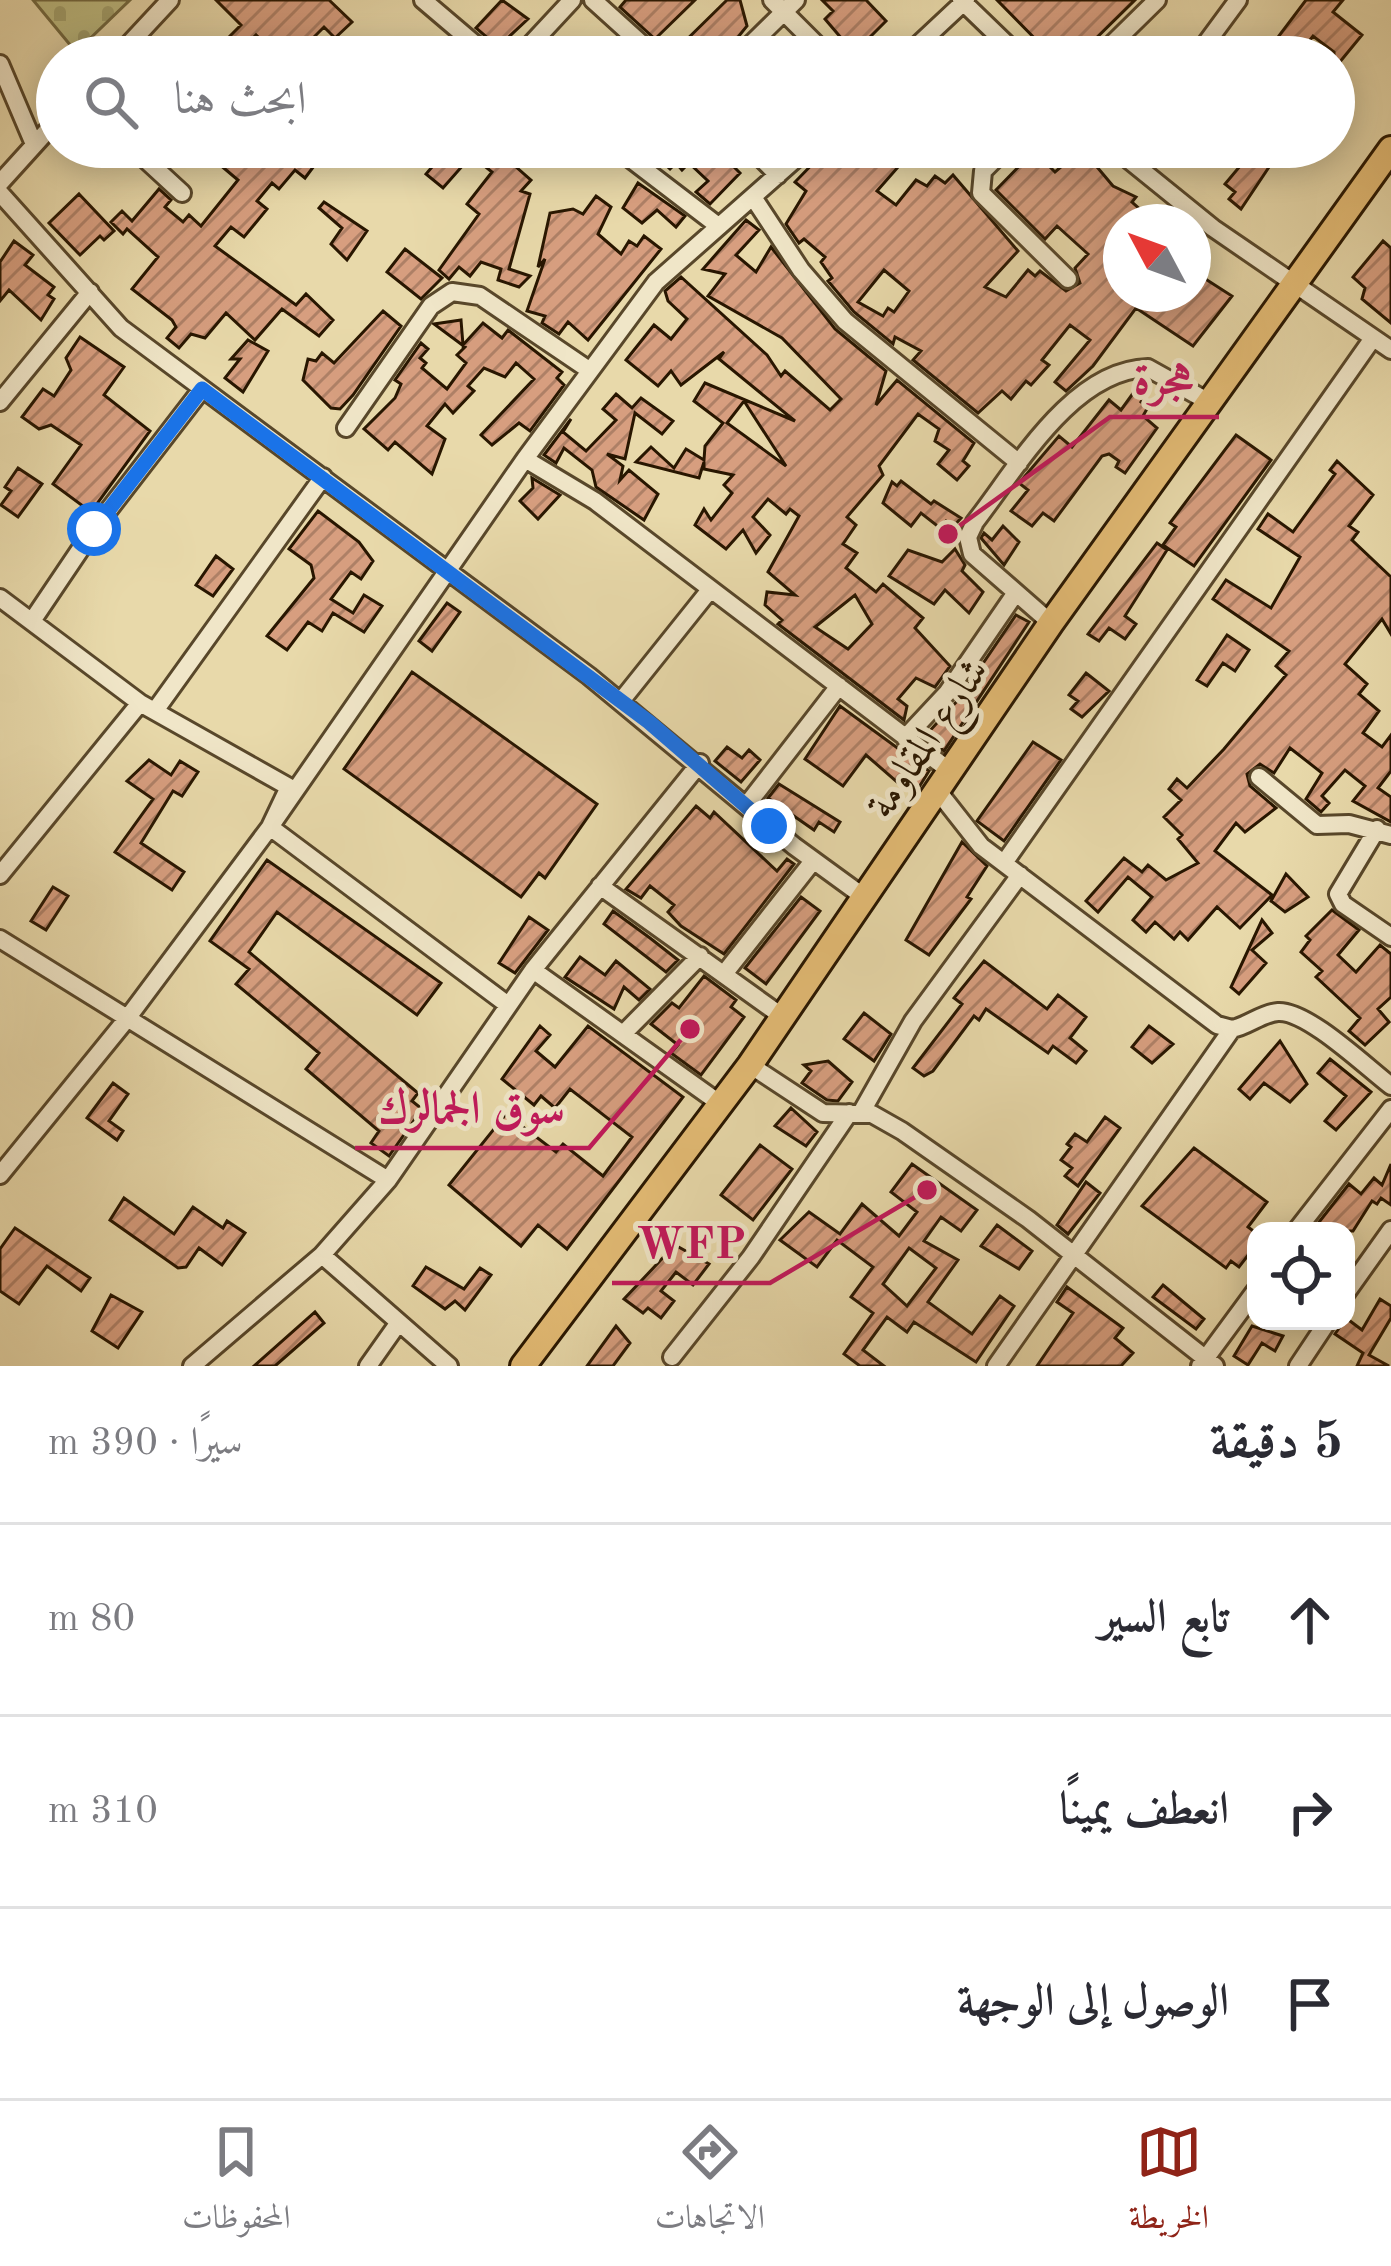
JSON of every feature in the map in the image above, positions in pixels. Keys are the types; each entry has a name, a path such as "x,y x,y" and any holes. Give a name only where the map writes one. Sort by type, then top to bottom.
{"highway":[{"name":"شارع المقاومة","path":"523,1366 722,1105 1051,623 1391,149"}],"street":[{"path":"137,36 170,0"},
{"path":"423,0 465,36"},
{"path":"539,36 572,0"},
{"path":"593,0 633,36"},
{"path":"1120,36 1157,0"},
{"path":"1211,36 1238,0"},
{"path":"927,36 964,1 999,36"},
{"path":"756,36 784,4 811,36"},
{"path":"0,64 34,144 0,183"},
{"path":"155,168 182,193"},
{"path":"641,168 717,225"},
{"path":"771,168 778,175"},
{"path":"0,1174 126,1020 270,827 525,459 656,282 786,168"},
{"path":"986,168 981,194 1068,279"},
{"path":"1146,168 1296,284 1391,350"},
{"path":"0,193 121,328 621,701 864,897"},
{"path":"754,197 801,270 845,321 1019,463"},
{"path":"0,402 90,292"},
{"path":"346,428 431,306 452,292 480,296 589,370"},
{"path":"1004,863 1373,338"},
{"path":"1051,623 968,546 975,522 1019,463 1092,388 1130,369 1148,368 1209,402"},
{"path":"32,621 94,529 202,389"},
{"path":"525,459 595,501 905,738 943,781 968,833 1217,1024 1232,1029"},
{"path":"0,874 149,705 323,477"},
{"path":"621,701 709,591"},
{"path":"905,738 955,683 1016,594"},
{"path":"0,598 149,705 289,787 270,827"},
{"path":"746,806 838,686"},
{"path":"191,1366 322,1255 388,1180 533,970 700,764"},
{"path":"1259,777 1317,825 1384,832 1338,899 1391,937"},
{"path":"270,827 508,1005"},
{"path":"724,974 813,860"},
{"path":"674,1363 1021,875"},
{"path":"600,886 784,1017"},
{"path":"0,939 388,1180"},
{"path":"624,1033 700,956"},
{"path":"533,970 722,1105"},
{"path":"996,1366 1077,1257 1232,1029 1274,1012 1286,1012 1311,1024 1391,1086"},
{"path":"750,1065 818,1111 855,1113 902,1131 1077,1257 1207,1364 1247,1304"},
{"path":"1303,1222 1391,1109"},
{"path":"1355,1281 1391,1230"},
{"path":"322,1255 449,1366"},
{"path":"368,1366 397,1325"},
{"path":"1298,1366 1322,1330"}],"green space":[{"path":"33,0 130,0 93,36 63,36"}],"building":[{"path":"216,0 329,0 352,22 337,36 324,27 315,36 230,36 241,25"},
{"path":"502,0 528,19 510,36 485,36 476,28"},
{"path":"626,0 695,0 658,36 652,36 620,7"},
{"path":"727,0 740,0 747,26 739,36 690,36"},
{"path":"822,0 866,0 886,21 871,36 840,36 825,19 833,11"},
{"path":"997,0 1135,0 1098,36 1032,36"},
{"path":"1306,0 1343,0 1333,12 1362,35 1355,44 1355,36 1279,36"},
{"path":"224,168 312,168 305,178 295,170 279,189 272,183 257,201 267,209 244,237 231,227 215,246 296,305 306,294 333,320 319,336 282,309 255,340 226,313 205,338 191,334 179,348 167,338 176,327 172,320 132,289 158,257 127,229 123,234 111,222 122,211 132,221 159,189 171,200 165,207 183,222 189,215 201,226 238,180"},
{"path":"431,168 461,168 443,188 426,174"},
{"path":"487,168 517,168 531,180 521,191 530,194 509,269 530,276 519,287 498,280 501,269 481,262 470,276 459,267 449,279 439,270 479,214 467,204 492,172"},
{"path":"694,168 735,168 740,173 710,204 696,192 708,181"},
{"path":"809,168 897,168 877,191 896,205 916,180 927,186 935,176 945,183 953,175 1018,251 985,287 1006,297 1028,270 1035,276 1040,271 1066,291 1080,283 1075,268 1088,254 1057,226 1045,239 996,190 1017,168 1055,172 1098,168 1113,186 1136,197 1134,204 1103,204 1103,312 1133,312 1093,366 1066,391 1055,382 1090,340 1070,325 1042,360 1049,365 1031,385 1026,381 1011,399 1002,391 978,413 913,360 921,351 895,337 893,344 854,312 828,281 832,278 821,262 825,257 804,239 799,243 786,224 806,191 795,182","holes":["884,270 909,291 894,312 888,308 883,316 858,302"]},
{"path":"1238,168 1268,168 1241,209 1229,199 1235,192 1225,184"},
{"path":"638,183 685,216 676,227 657,210 642,223 623,208"},
{"path":"79,194 114,231 104,240 100,236 80,255 49,223"},
{"path":"596,196 611,207 598,234 621,254 629,241 637,246 644,236 661,249 588,340 568,322 559,334 542,323 545,316 527,311 545,259 538,267 550,213 573,209 583,214"},
{"path":"324,202 367,231 347,260 331,244 342,228 319,208"},
{"path":"746,220 759,230 736,255 756,272 771,247 835,329 886,371 876,405 897,380 974,443 963,461 969,466 957,480 938,464 949,450 935,441 939,429 918,414 879,466 883,475 847,517 856,525 843,544 857,553 846,568 876,592 883,584 923,618 915,628 950,666 935,687 916,678 898,699 907,706 904,720 778,624 782,620 765,605 767,592 795,595 768,572 799,516 790,509 786,514 768,499 753,517 770,535 756,553 743,530 726,549 695,525 704,509 711,520 732,493 724,485 733,475 704,469 704,462 699,478 636,462 651,447 674,468 686,449 704,460 705,446 723,423 694,401 705,383 795,421 719,359 724,352 681,385 671,371 658,386 626,360 654,325 671,339 687,319 668,301 665,291 681,277 767,355 781,376 785,371 830,410 841,399 782,338 708,296 725,274 703,269","holes":["744,401 786,466 727,423","855,595 872,624 848,649 815,627"]},
{"path":"14,241 33,255 25,265 54,287 48,295 54,299 41,320 9,290 0,301 0,262"},
{"path":"1383,241 1391,248 1391,323 1362,299 1365,288 1353,277"},
{"path":"405,249 442,278 421,299 387,272"},
{"path":"1211,283 1232,296 1193,346 1142,312 1211,312"},
{"path":"383,311 401,326 353,395 340,409 331,408 303,380 308,359 316,361 322,353 334,363"},
{"path":"461,320 463,345 483,323 502,338 508,330 562,372 557,378 564,385 530,431 519,423 492,445 481,435 534,379 516,363 505,377 484,368 468,386 474,391 453,413 445,404 427,426 445,439 432,474 395,442 388,450 364,429 395,398 401,384 395,380 421,343 428,349 420,358 426,363 422,368 447,389 466,363 457,355 465,347 434,324"},
{"path":"80,337 124,367 104,395 150,431 91,512 53,484 81,445 51,425 39,429 22,417 43,389 54,396 71,370 66,358"},
{"path":"248,340 268,351 243,392 225,378 240,359 231,359"},
{"path":"1139,385 1148,392 1141,402 1148,407 1143,416 1157,428 1125,473 1116,467 1119,461 1109,454 1102,456 1054,521 1043,513 1032,526 1011,511 1028,490 1019,483 1059,436 1072,447 1109,400 1121,410"},
{"path":"616,394 632,408 641,398 673,421 662,434 635,413 625,459 607,454 623,466 620,480 629,470 658,494 644,520 596,487 592,470 564,448 556,463 544,455 571,419 563,432 586,451 616,420 603,409"},
{"path":"1236,435 1271,460 1194,566 1163,545 1176,527 1170,523"},
{"path":"1337,461 1373,495 1349,526 1358,532 1352,540 1391,577 1391,634 1382,619 1345,664 1367,684 1359,694 1379,711 1363,733 1382,747 1391,735 1391,771 1378,788 1391,797 1391,822 1353,801 1365,786 1345,770 1322,796 1329,803 1321,812 1306,799 1322,773 1290,748 1274,773 1260,764 1247,774 1250,786 1276,808 1245,832 1236,823 1215,851 1272,895 1240,928 1217,907 1188,940 1180,932 1174,939 1155,922 1146,932 1133,920 1152,897 1128,877 1098,912 1086,901 1124,858 1142,872 1148,865 1166,880 1198,863 1178,839 1182,835 1164,817 1181,800 1169,789 1177,779 1187,788 1224,749 1286,675 1276,666 1289,651 1213,599 1226,580 1271,608 1300,557 1258,529 1268,514 1293,532 1335,474 1330,470"},
{"path":"18,468 42,484 18,517 1,505 11,491 5,487"},
{"path":"532,478 560,495 538,519 520,501 533,488"},
{"path":"901,481 931,504 934,501 961,518 953,527 946,521 940,528 921,513 911,526 883,503 892,482 897,486"},
{"path":"318,511 359,542 373,561 361,579 351,572 331,599 353,613 364,595 382,606 364,632 333,613 322,631 308,622 287,650 267,636 314,578 311,565 289,549"},
{"path":"1003,526 1019,542 1004,565 981,538 984,533 992,540"},
{"path":"1157,543 1167,550 1125,616 1136,624 1125,639 1109,628 1099,641 1088,634"},
{"path":"955,549 965,565 962,571 983,592 969,613 945,590 934,604 889,576 908,550 942,562"},
{"path":"216,556 233,569 213,596 196,585"},
{"path":"447,603 460,612 432,651 419,641"},
{"path":"1016,615 1029,622 944,751 925,736 958,700"},
{"path":"1227,635 1249,650 1235,671 1223,663 1207,686 1197,680"},
{"path":"412,672 597,804 545,878 539,873 521,897 344,769"},
{"path":"1086,673 1109,691 1082,717 1071,709 1078,701 1069,695"},
{"path":"840,706 929,771 916,792 905,789 866,755 843,786 805,759"},
{"path":"1033,742 1061,760 1004,841 977,821"},
{"path":"727,747 742,758 749,750 760,760 741,782 715,761"},
{"path":"149,760 171,775 180,761 198,772 182,796 173,791 141,843 184,872 172,890 115,852 153,799 127,781"},
{"path":"779,784 840,822 834,832 819,822 814,830 768,798"},
{"path":"696,806 710,818 714,812 777,871 787,859 794,864 724,954 681,926 668,912 674,905 650,886 641,898 626,889"},
{"path":"962,842 987,866 967,897 971,899 929,955 906,940"},
{"path":"267,860 441,983 417,1015 277,912 249,952 418,1093 412,1101 422,1109 389,1156 371,1143 379,1131 306,1069 319,1053 236,984 249,969 210,941"},
{"path":"1286,874 1308,897 1285,912 1271,901"},
{"path":"53,887 68,896 46,930 31,921"},
{"path":"801,897 820,911 766,984 745,968"},
{"path":"1332,910 1359,930 1338,955 1356,972 1380,945 1391,954 1391,997 1378,1009 1389,1022 1365,1045 1349,1031 1360,1018 1316,977 1322,971 1301,952 1310,940 1306,936"},
{"path":"613,911 678,960 666,972 604,924"},
{"path":"529,917 548,930 515,973 499,963"},
{"path":"1262,920 1272,933 1252,950 1266,963 1239,994 1231,987"},
{"path":"580,957 605,975 616,961 650,989 639,1000 624,987 614,1009 565,977"},
{"path":"984,961 1047,1009 1058,995 1086,1017 1070,1038 1086,1051 1076,1063 1053,1046 1048,1053 986,1009 979,1020 974,1016 933,1071 924,1076 913,1068 962,1004 954,998"},
{"path":"704,976 736,1000 731,1007 744,1017 701,1075 671,1053 678,1045 651,1024 672,1003 679,1008"},
{"path":"864,1013 891,1034 874,1061 844,1039"},
{"path":"540,1026 550,1035 536,1051 555,1067 588,1026 683,1097 567,1249 538,1225 521,1246 449,1185 506,1114 556,1152 563,1144 603,1176 632,1137 570,1089 555,1108 541,1096 534,1105 502,1079"},
{"path":"1149,1026 1173,1044 1152,1063 1132,1047"},
{"path":"1280,1041 1307,1084 1290,1102 1264,1083 1250,1099 1239,1089"},
{"path":"1330,1059 1371,1092 1336,1130 1325,1121 1346,1096 1318,1073"},
{"path":"828,1061 852,1082 838,1101 827,1100 802,1083 811,1071 804,1065"},
{"path":"113,1083 128,1094 109,1121 123,1131 117,1140 87,1118"},
{"path":"791,1108 817,1132 806,1146 775,1126"},
{"path":"1105,1117 1120,1128 1078,1186 1065,1176 1072,1168 1061,1160 1071,1147 1067,1144 1075,1134 1087,1142"},
{"path":"760,1145 792,1169 753,1220 721,1195"},
{"path":"1194,1148 1267,1202 1247,1222 1247,1257 1239,1267 1231,1261 1226,1268 1142,1206"},
{"path":"912,1164 977,1210 961,1231 941,1217 924,1241 958,1260 928,1302 972,1334 1000,1296 1014,1306 976,1362 914,1322 907,1332 887,1317 863,1350 884,1366 860,1366 844,1354 873,1313 851,1297 873,1267 837,1240 817,1267 780,1240 809,1212 840,1234 862,1204 899,1236 917,1212 891,1192","holes":["909,1248 936,1268 907,1306 883,1284"]},
{"path":"1391,1164 1391,1205 1381,1198 1377,1204 1372,1201 1355,1228 1355,1222 1319,1222 1349,1184 1361,1194 1374,1178 1382,1185"},
{"path":"1086,1182 1100,1193 1068,1234 1057,1225"},
{"path":"124,1198 174,1234 193,1207 223,1228 227,1221 245,1233 222,1265 199,1248 186,1267 178,1268 110,1220"},
{"path":"997,1225 1032,1251 1019,1269 981,1246"},
{"path":"15,1228 90,1278 81,1291 47,1266 19,1304 0,1291 0,1249"},
{"path":"675,1245 709,1264 693,1285 676,1272 661,1291 674,1301 661,1318 648,1308 643,1313 624,1299"},
{"path":"426,1267 464,1289 480,1268 491,1275 465,1310 455,1301 445,1309 413,1286"},
{"path":"1163,1285 1204,1319 1196,1329 1153,1297"},
{"path":"1067,1287 1123,1328 1115,1338 1133,1353 1121,1366 1037,1366 1073,1313 1057,1302"},
{"path":"111,1295 142,1312 118,1348 92,1331"},
{"path":"1380,1299 1391,1306 1391,1318 1369,1355 1389,1366 1357,1366 1363,1353 1335,1334 1355,1330 1355,1325 1362,1330"},
{"path":"315,1312 324,1323 275,1366 254,1366"},
{"path":"616,1326 630,1343 613,1366 587,1366"},
{"path":"1250,1330 1283,1336 1275,1351 1262,1343 1248,1365 1234,1356"}],"place":[{"name":"هجرة","path":"948,534"},
{"name":"سوق الجمالرك","path":"690,1029"},
{"name":"WFP","path":"927,1190"}],"route":[{"path":"94,529 202,389 649,722 769,826"}]}
